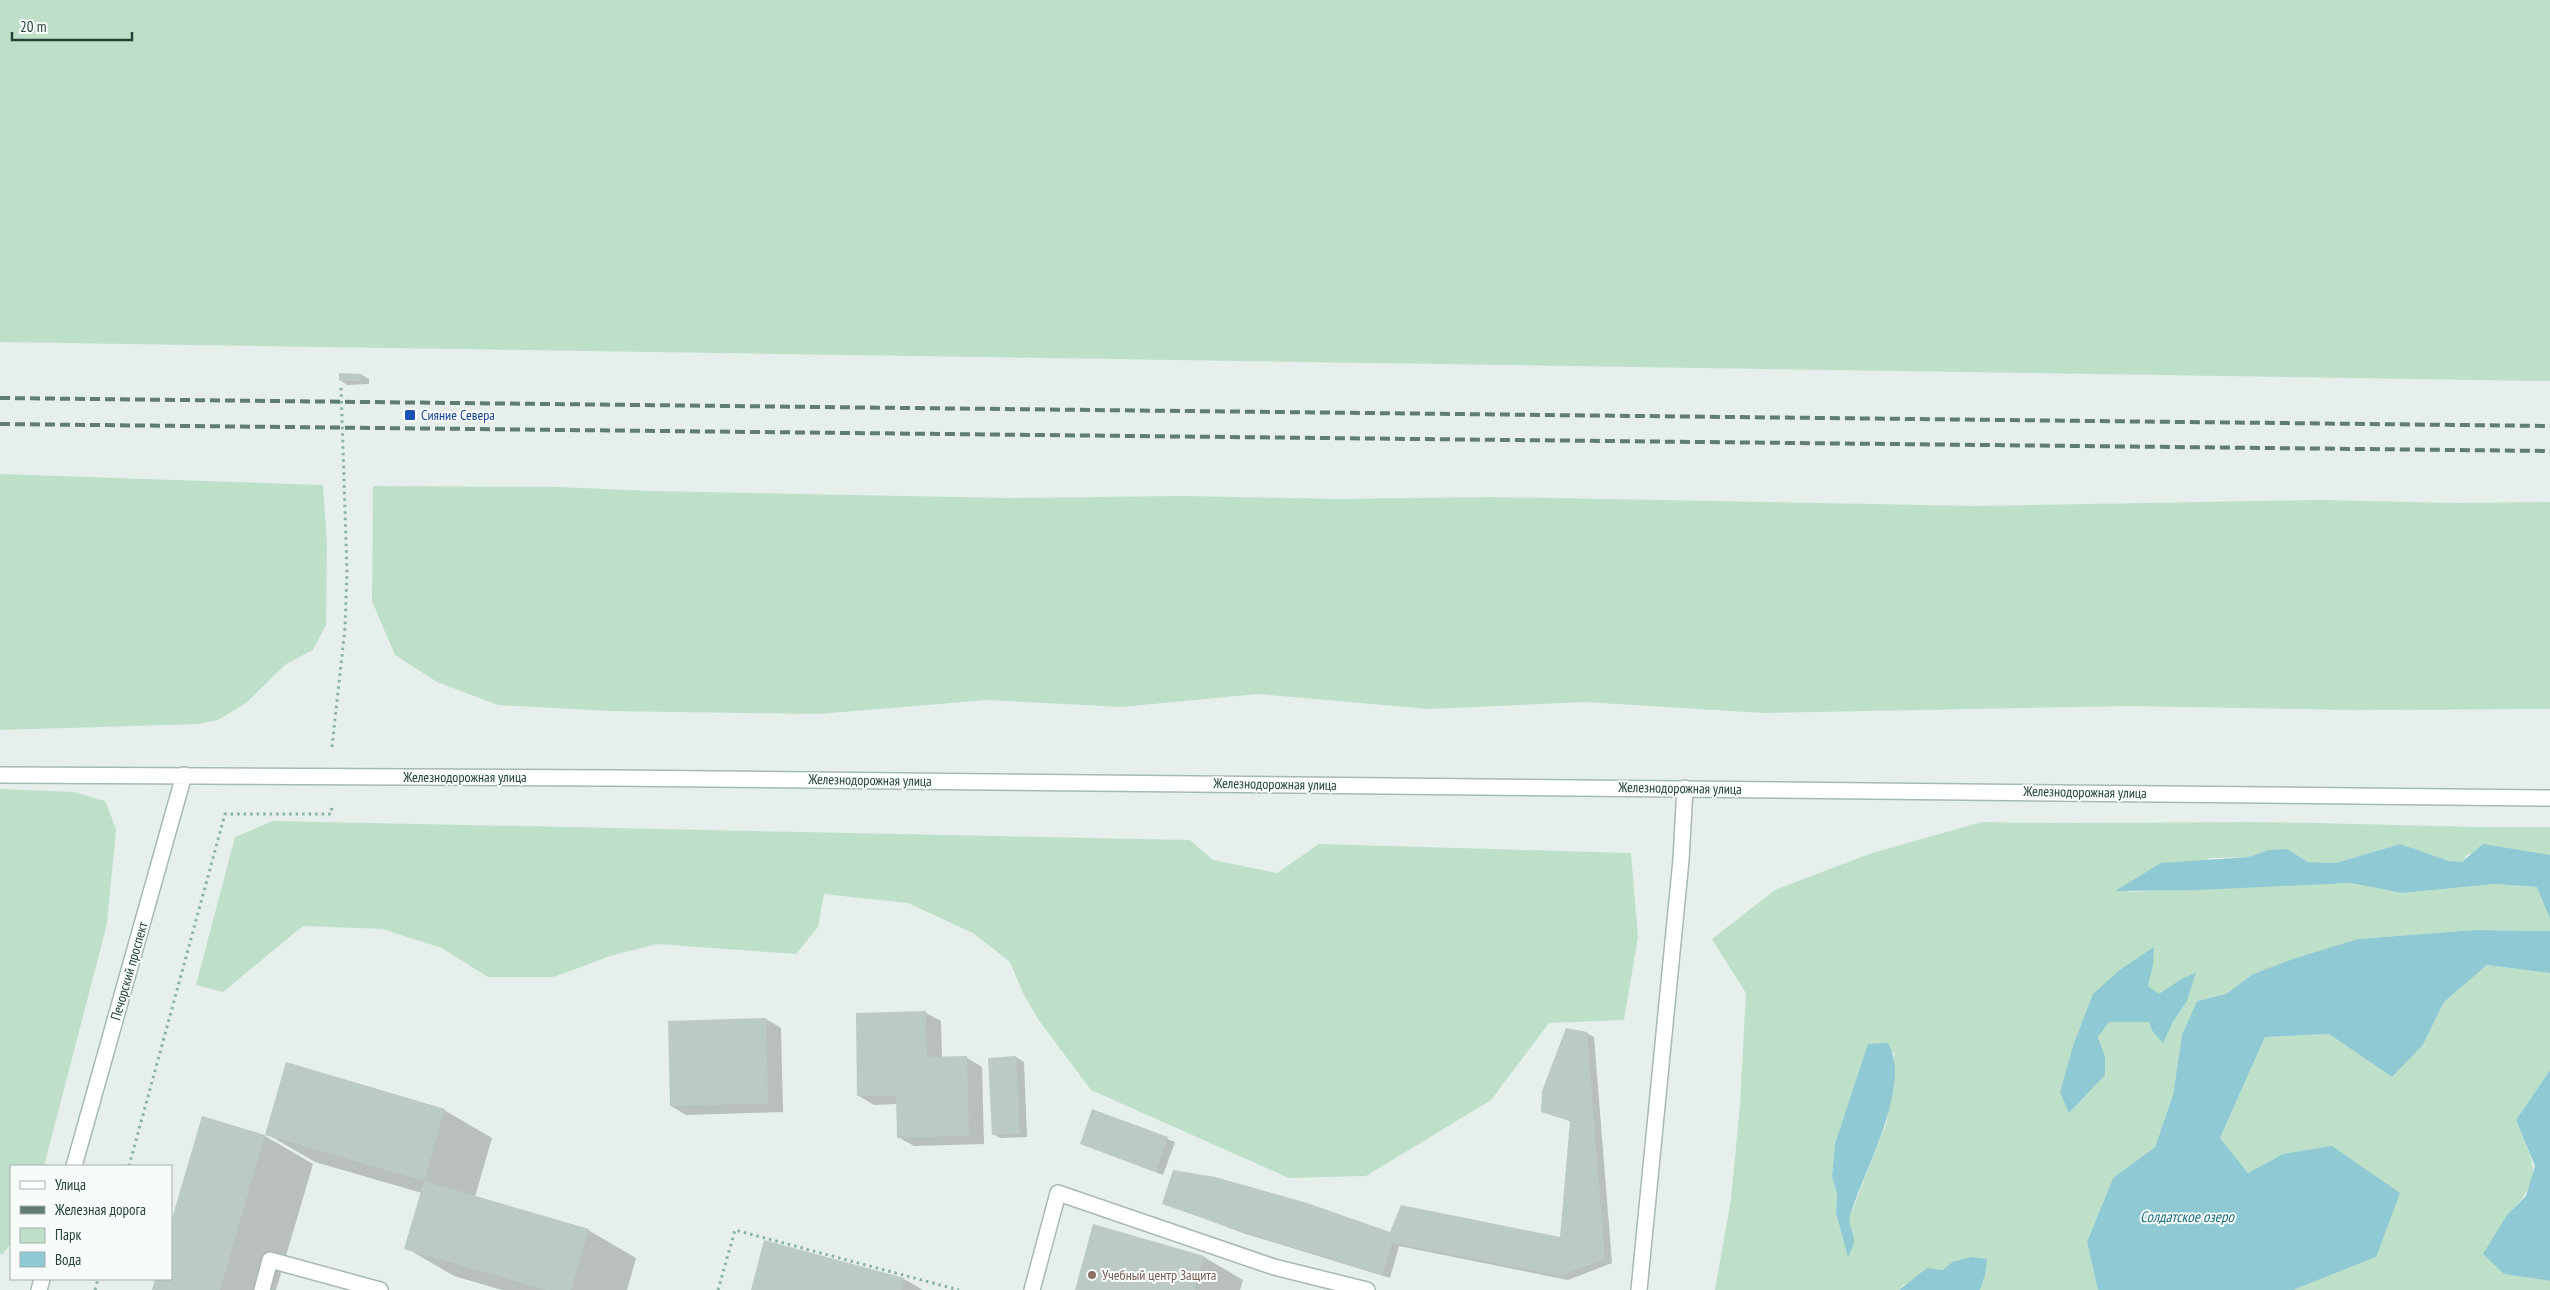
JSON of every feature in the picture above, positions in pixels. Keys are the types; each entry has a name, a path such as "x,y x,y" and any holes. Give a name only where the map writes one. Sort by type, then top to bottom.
{"main road":[{"name":"Железнодорожная улица","path":"0,775 1684,788 2550,798"},
{"name":"Печорский проспект","path":"74,1165 184,775"},
{"path":"1639,1290 1681,860 1684,788"},
{"path":"1032,1290 1058,1194 1274,1267 1367,1290"},
{"path":"262,1290 270,1260 380,1290"}],"path":[{"path":"718,1290 735,1230 959,1290"}],"green space":[{"path":"0,0 2550,0 2550,381 0,342"},
{"path":"0,474 323,485 327,544 326,625 313,650 286,664 246,703 218,720 198,724 0,730"},
{"path":"373,486 560,487 648,491 1010,498 1182,496 1337,499 1491,497 1977,506 2320,500 2457,503 2550,502 2550,709 2355,710 2130,706 1764,713 1585,702 1428,709 1258,694 1121,707 988,700 818,714 610,711 498,705 437,682 395,655 372,601"},
{"path":"0,789 74,792 105,801 116,829 107,924 44,1165 10,1165 10,1245 2,1255 0,1253"},
{"path":"273,821 1190,840 1213,860 1277,873 1319,844 1631,853 1638,937 1624,1020 1549,1023 1491,1100 1366,1176 1289,1178 1091,1090 1038,1019 1023,993 1010,962 973,933 908,903 824,894 818,927 796,954 657,944 613,955 554,977 488,977 442,948 382,929 303,926 223,992 196,985 235,837"},
{"path":"1982,822 2255,822 2550,827 2550,855 2468,854 2462,862 2449,861 2400,844 2336,863 2308,862 2287,849 2268,850 2249,857 2211,858 2127,892 2350,883 2403,893 2495,884 2537,887 2550,919 2550,931 2475,930 2358,939 2253,974 2226,994 2197,1001 2182,1035 2173,1095 2155,1147 2113,1178 2087,1242 2098,1290 1980,1290 1985,1275 1952,1262 1943,1270 1903,1285 1899,1290 1715,1290 1731,1199 1740,1105 1746,993 1712,939 1775,890 1872,853","holes":["2153,965 2148,986 2159,995 2180,980 2187,1001 2163,1042 2153,1032 2149,1022 2109,1022 2098,1037 2105,1075 2069,1113 2121,969","1894,1052 1894,1088 1886,1124 1849,1219 1854,1241 1848,1256 1836,1213 1837,1194 1832,1177 1835,1144 1862,1068"]},
{"path":"2487,965 2550,973 2550,1070 2516,1120 2528,1148 2533,1170 2532,1180 2527,1190 2507,1215 2504,1274 2550,1281 2550,1290 2293,1290 2376,1257 2283,1154 2248,1173 2220,1138 2265,1037 2329,1034 2392,1077 2423,1045 2444,1002"}],"water":[{"path":"2400,844 2449,861 2462,862 2483,844 2550,855 2550,919 2537,887 2495,884 2403,893 2350,883 2198,890 2115,891 2161,863 2249,857 2268,850 2287,849 2308,862 2336,863"},
{"name":"Солдатское озеро","path":"2475,930 2550,931 2550,973 2487,965 2444,1002 2423,1045 2392,1077 2329,1034 2265,1037 2220,1138 2248,1173 2283,1154 2332,1146 2400,1193 2376,1257 2293,1290 2098,1290 2087,1242 2113,1178 2155,1147 2173,1095 2182,1035 2197,1001 2226,994 2253,974 2293,959 2358,939"},
{"path":"2154,947 2153,965 2148,986 2159,994 2196,972 2187,1001 2173,1022 2163,1043 2153,1032 2149,1022 2109,1022 2098,1037 2105,1057 2105,1075 2069,1113 2060,1092 2074,1043 2093,994 2121,969"},
{"path":"1888,1043 1894,1061 1894,1082 1890,1105 1883,1129 1850,1216 1854,1243 1848,1257 1836,1213 1837,1194 1832,1177 1835,1144 1868,1044"},
{"path":"2550,1070 2550,1281 2504,1274 2483,1254 2507,1215 2526,1196 2535,1166 2516,1120"},
{"path":"1972,1257 1987,1259 1985,1275 1980,1290 1899,1290 1927,1268 1943,1270 1952,1262"}],"building":[{"path":"339,373 362,374 362,381 339,381"},
{"path":"926,1011 927,1057 967,1056 969,1136 897,1138 896,1096 857,1096 856,1013"},
{"path":"766,1018 768,1104 670,1106 668,1021"},
{"path":"1566,1028 1587,1032 1605,1259 1560,1276 1392,1243 1382,1275 1234,1229 1162,1204 1173,1170 1215,1177 1307,1203 1390,1232 1401,1205 1560,1237 1570,1121 1541,1112 1542,1091"},
{"path":"1016,1056 1020,1134 992,1135 988,1058"},
{"path":"286,1062 445,1109 424,1181 265,1135"},
{"path":"1092,1109 1168,1137 1156,1172 1080,1144"},
{"path":"202,1116 265,1135 220,1290 152,1290 155,1280 172,1280 172,1219"},
{"path":"424,1181 589,1229 571,1290 546,1290 404,1249"},
{"path":"1093,1224 1204,1256 1194,1290 1075,1290"},
{"path":"764,1240 904,1278 901,1290 751,1290"}],"railway":[{"path":"0,398 2550,426"},
{"path":"0,424 2550,451"}],"place":[{"name":"Сияние Севера","path":"410,415"},
{"name":"Учебный центр Защита","path":"1092,1275"}]}
